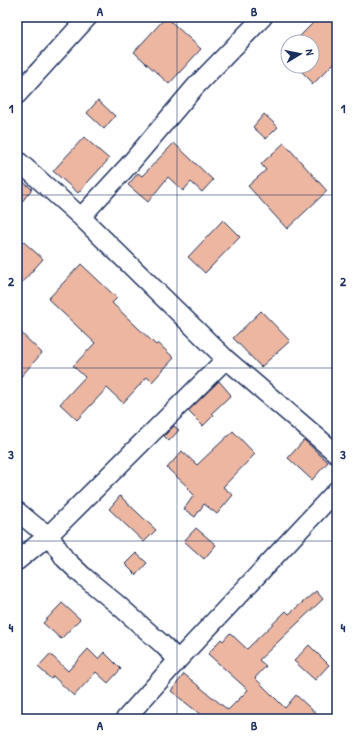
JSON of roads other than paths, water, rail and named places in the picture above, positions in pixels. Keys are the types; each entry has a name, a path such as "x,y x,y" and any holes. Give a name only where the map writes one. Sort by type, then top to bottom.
{"street":[{"path":"17,95 88,17"},
{"path":"81,217 128,166 195,87 263,17"},
{"path":"17,160 81,217 226,359 337,454"},
{"path":"17,561 49,535 226,359"},
{"path":"125,719 337,490"},
{"path":"17,511 49,535 65,559 162,644 178,660"}]}
